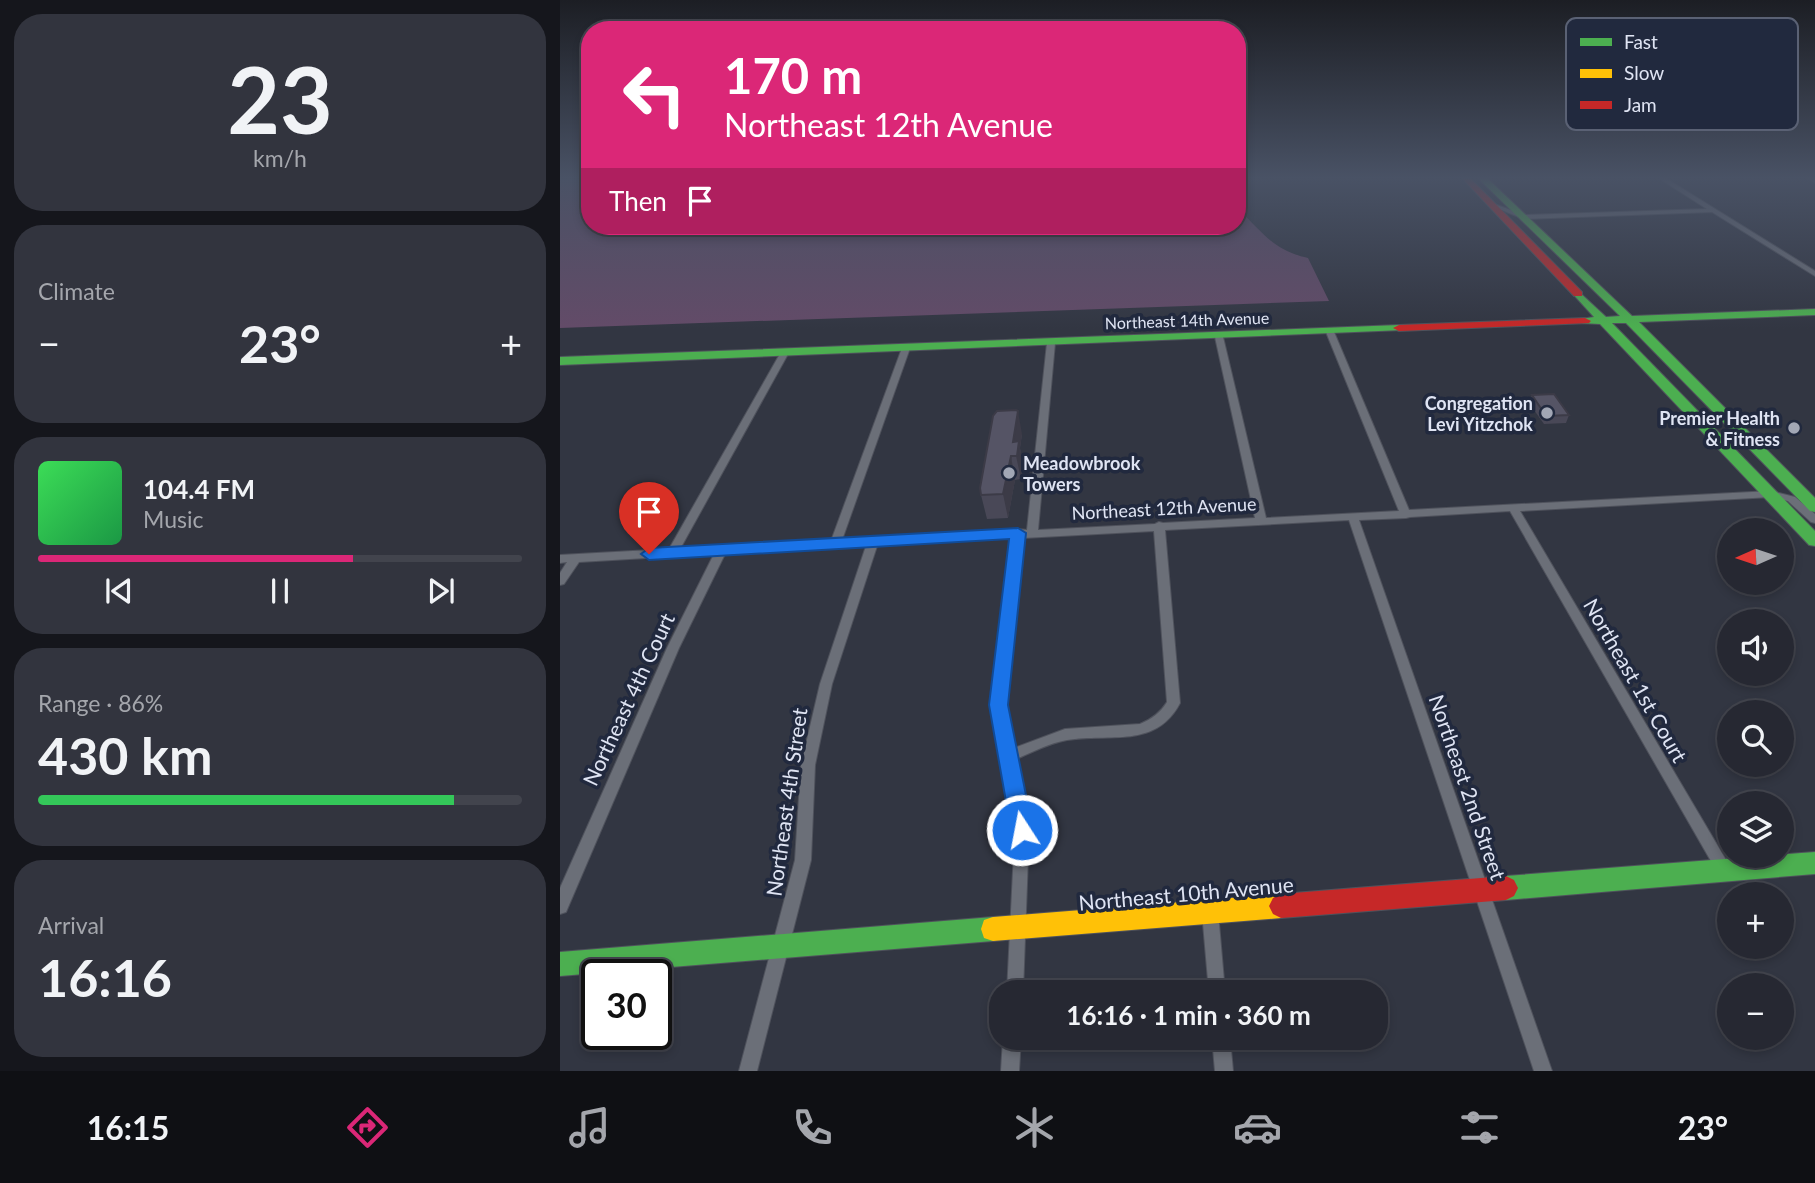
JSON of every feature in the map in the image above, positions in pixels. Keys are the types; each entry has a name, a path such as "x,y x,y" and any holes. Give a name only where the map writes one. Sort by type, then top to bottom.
{"street":[{"path":"1516,229 1815,541"},
{"path":"1530,229 1542,234"},
{"path":"1537,229 1815,507"},
{"path":"1746,229 1815,274"},
{"name":"Northeast 14th Avenue","path":"560,361 1815,312"},
{"path":"1330,332 1406,515"},
{"path":"1219,337 1261,520"},
{"path":"1016,980 1022,830 999,705 1051,343"},
{"path":"835,544 906,348"},
{"path":"673,552 785,354"},
{"path":"1708,427 1729,439 1776,483 1800,492"},
{"path":"1771,494 1791,499 1815,520"},
{"name":"Northeast 12th Avenue","path":"560,559 1771,494"},
{"name":"Northeast 1st Court","path":"1514,509 1724,870"},
{"name":"Northeast 2nd Street","path":"1353,517 1542,1071"},
{"path":"1007,756 1064,736 1144,730 1165,720 1174,703 1159,526"},
{"name":"Northeast 4th Street","path":"748,1071 783,946 803,860 808,765 825,684 873,541"},
{"name":"Northeast 4th Court","path":"560,906 673,648 723,550"},
{"path":"560,581 576,558"},
{"name":"Northeast 10th Avenue","path":"560,964 1815,863"},
{"path":"1210,912 1216,980"},
{"path":"1010,1071 1011,1050"},
{"path":"1222,1050 1224,1071"}],"shaded area":[{"path":"560,229 581,229 581,235 1246,235 1246,229 1258,229 1285,250 1308,258 1329,301 560,328"}],"building":[{"path":"1554,394 1569,415 1546,416 1532,395"},
{"path":"1016,410 1013,442 1019,441 1017,456 1011,456 1003,494 981,495 993,416 997,411"}],"traffic: fast":[{"path":"1535,229 1630,320 1815,507"},
{"path":"1578,294 1815,541"},
{"path":"1585,321 1815,312"},
{"path":"560,361 1399,328"},
{"path":"1506,888 1815,863"},
{"path":"560,964 993,929"}],"traffic: slow":[{"path":"993,929 1281,906"}],"traffic: jam":[{"path":"1515,229 1578,294"},
{"path":"1399,328 1585,321"},
{"path":"1281,906 1506,888"}],"place":[{"name":"Congregation Levi Yitzchok","path":"1547,413"},
{"name":"Premier Health & Fitness","path":"1794,428"},
{"name":"Meadowbrook Towers","path":"1009,473"}],"route":[{"path":"649,554 1018,533 999,705 1022,830"}]}
